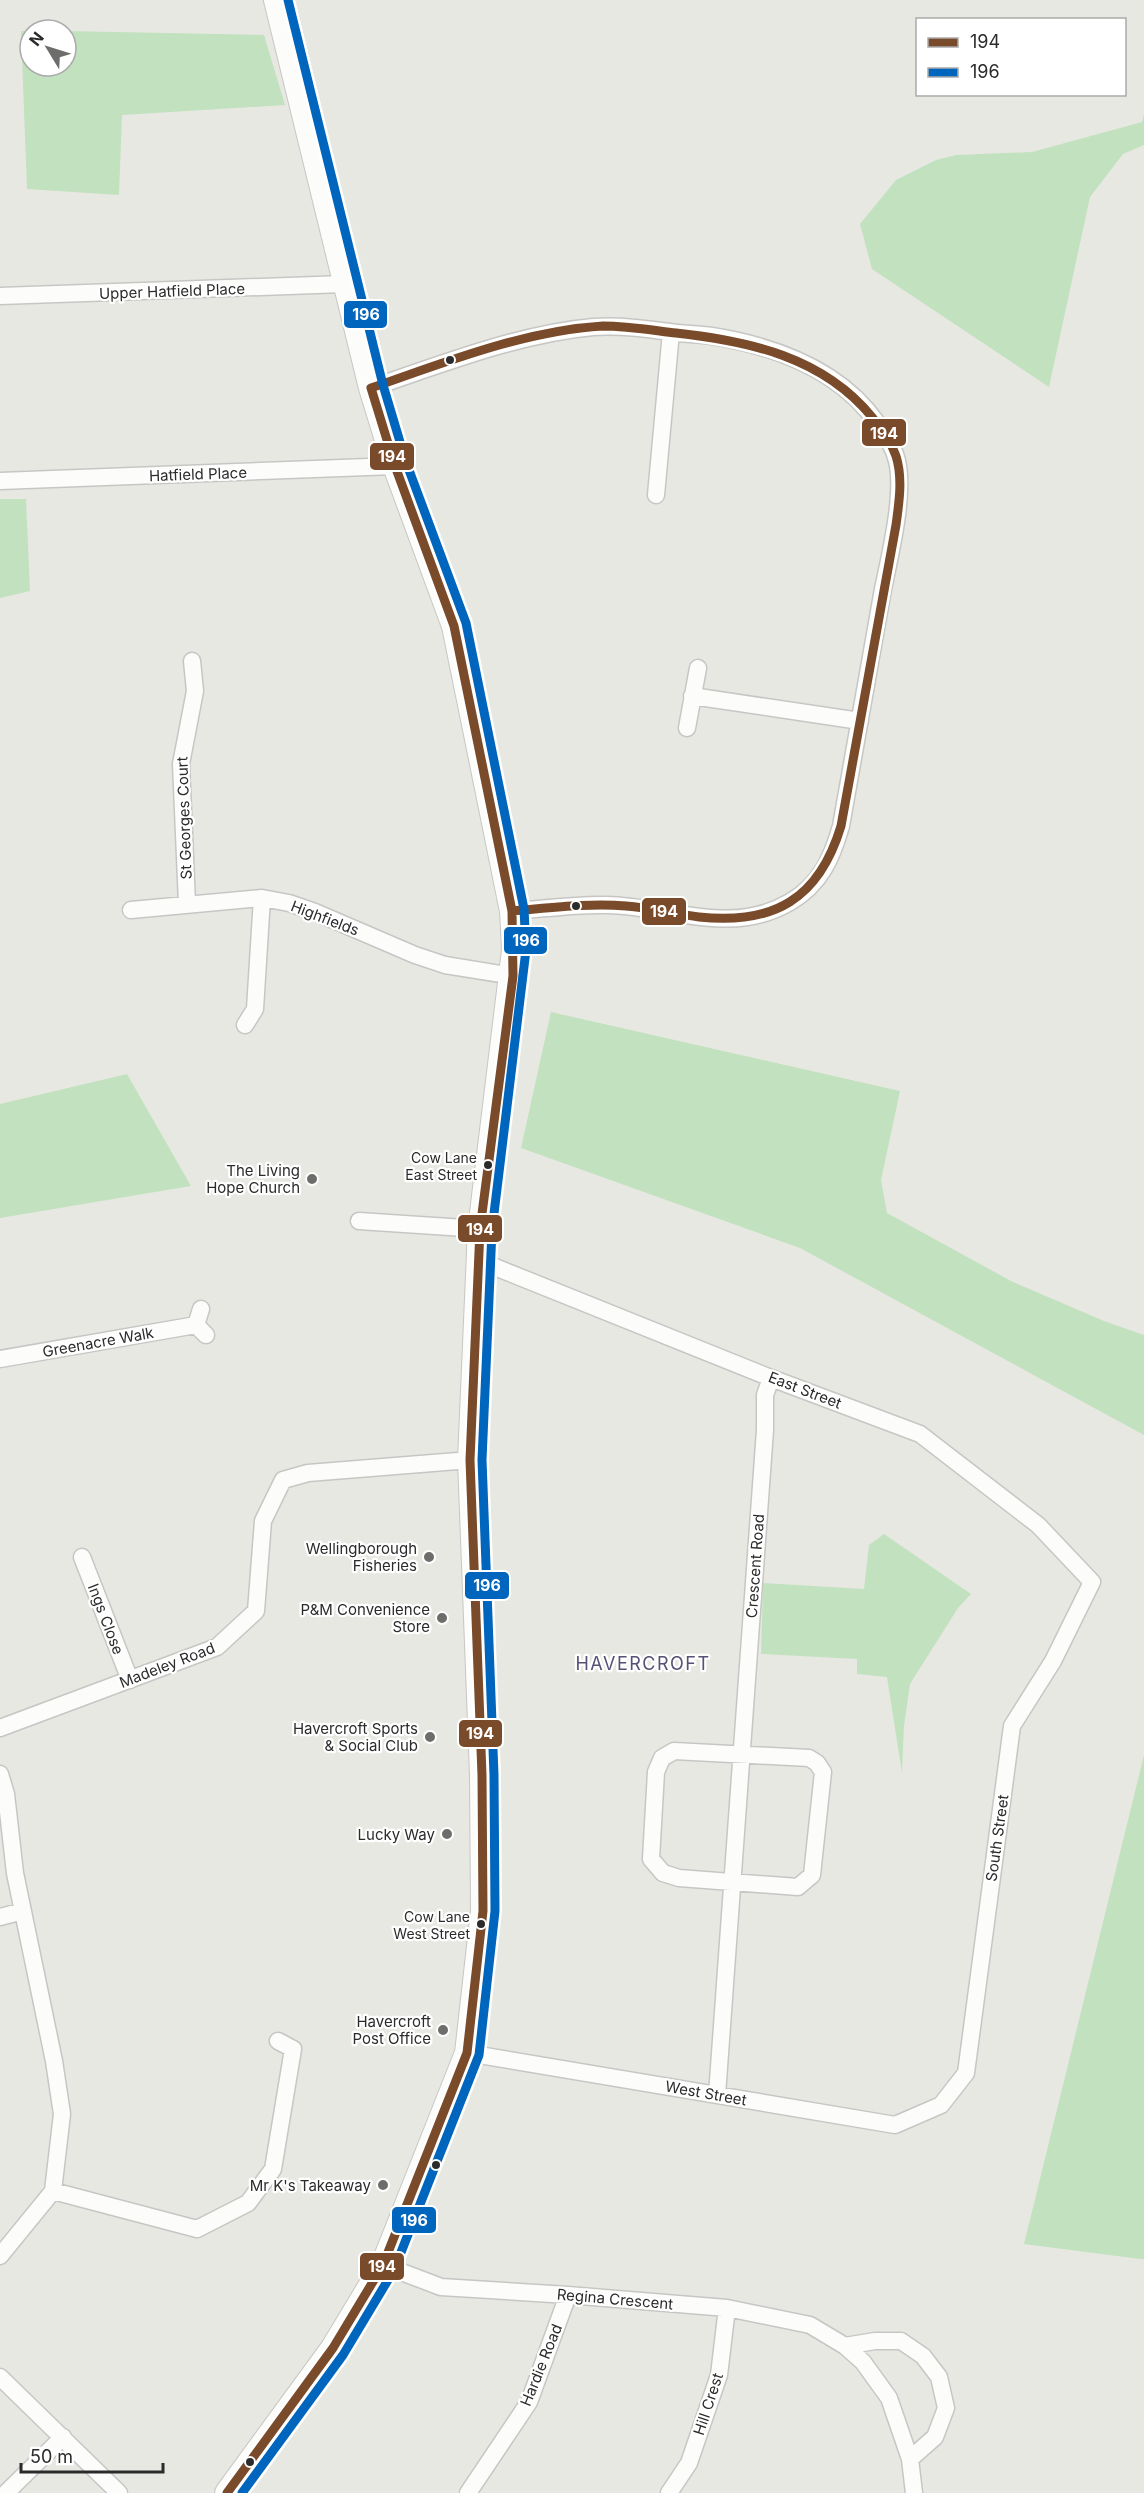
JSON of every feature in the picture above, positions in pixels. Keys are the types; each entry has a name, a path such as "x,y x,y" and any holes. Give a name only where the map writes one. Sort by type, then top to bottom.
{"main road":[{"path":"227,2493 333,2348 382,2265 467,2053 483,1911 482,1775 470,1460 480,1229 513,976 514,950 512,911 454,626 396,466 371,388 276,0"}],"street":[{"name":"Upper Hatfield Place","path":"0,296 344,284"},
{"path":"371,388 465,356 556,332 593,327 629,326 710,336 752,344 816,369 844,388 871,414 888,439 897,461 899,486 890,554 841,826 833,854 819,878 800,896 779,909 761,916 740,919 696,917 608,905 512,911"},
{"path":"656,495 671,332"},
{"name":"Hatfield Place","path":"0,481 396,466"},
{"name":"St Georges Court","path":"187,904 181,764 195,691 192,661"},
{"path":"687,728 698,668"},
{"path":"692,696 860,721"},
{"path":"245,1025 255,1009 262,898"},
{"name":"Highfields","path":"131,910 262,898 289,903 315,912 415,955 445,965 513,976"},
{"path":"359,1221 480,1229"},
{"name":"East Street","path":"480,1261 771,1378 920,1434 1038,1526 1092,1582"},
{"name":"Greenacre Walk","path":"0,1359 201,1323"},
{"name":"Crescent Road","path":"717,2095 765,1430 765,1395 771,1378"},
{"name":"Madeley Road","path":"0,1728 218,1647 256,1611 262,1521 283,1480 308,1473 470,1460"},
{"name":"Ings Close","path":"82,1554 130,1680"},
{"name":"South Street","path":"941,2105 966,2073 1012,1726 1053,1661 1092,1582"},
{"path":"675,1751 809,1758 817,1763 823,1772 812,1875 798,1887 732,1882 679,1878 663,1873 651,1859 656,1772 662,1758 675,1751"},
{"path":"0,1774 6,1794 15,1873 62,2114 53,2191 0,2256"},
{"path":"0,1917 23,1911"},
{"path":"53,2191 197,2229 248,2203 273,2169 293,2049 278,2041"},
{"name":"West Street","path":"467,2053 895,2125 941,2105"},
{"name":"Regina Crescent","path":"382,2265 441,2288 568,2295 727,2308 810,2325 844,2346 863,2362 889,2398 910,2460 914,2493"},
{"name":"Hardie Road","path":"468,2493 529,2402 568,2295"},
{"name":"Hill Crest","path":"669,2493 689,2463 719,2375 727,2308"},
{"path":"844,2346 875,2341 901,2341 923,2356 939,2377 946,2408 935,2437 910,2460"},
{"path":"0,2377 119,2493"},
{"path":"6,2493 63,2437"}],"green space":[{"path":"78,31 264,35 285,105 122,115 119,195 27,189 23,78 78,78"},
{"path":"1144,114 1144,145 1123,154 1090,197 1049,387 872,269 860,224 896,180 936,160 956,155 1032,152 1142,122"},
{"path":"0,499 26,499 30,591 0,598"},
{"path":"551,1012 900,1091 881,1180 887,1213 1011,1281 1104,1321 1144,1335 1144,1435 800,1248 521,1148"},
{"path":"127,1074 191,1186 0,1218 0,1104"},
{"path":"884,1534 971,1594 958,1608 910,1684 904,1726 902,1773 887,1677 857,1674 857,1659 761,1654 763,1583 864,1589 869,1545"},
{"path":"1144,1755 1144,2259 1140,2259 1024,2244"}],"transit line":[{"name":"196","path":"242,2493 343,2355 394,2270 479,2055 495,1911 494,1775 482,1460 492,1230 526,950 524,909 466,623 406,462 383,385 288,0"},
{"name":"194","path":"603,326 639,328 731,341 757,347 808,366 853,396 879,426 896,456 900,482 896,525 841,826 832,851 820,872 806,889 790,902 771,911 726,918 699,917 612,905 512,911 454,626 395,466 371,388 456,358 514,341 573,329 603,326"},
{"name":"194","path":"227,2493 333,2348 383,2265 467,2053 483,1911 482,1775 470,1460 480,1229 513,976 512,911"}],"place":[{"name":"Cow Lane East Street","path":"488,1165"},
{"name":"The Living Hope Church","path":"312,1179"},
{"name":"Wellingborough Fisheries","path":"429,1557"},
{"name":"P&M Convenience Store","path":"442,1618"},
{"name":"Havercroft Sports & Social Club","path":"430,1737"},
{"name":"Lucky Way","path":"447,1834"},
{"name":"Cow Lane West Street","path":"481,1924"},
{"name":"Havercroft Post Office","path":"443,2030"},
{"name":"Mr K's Takeaway","path":"383,2185"}],"district":[{"name":"HAVERCROFT","path":"643,1663"}]}
